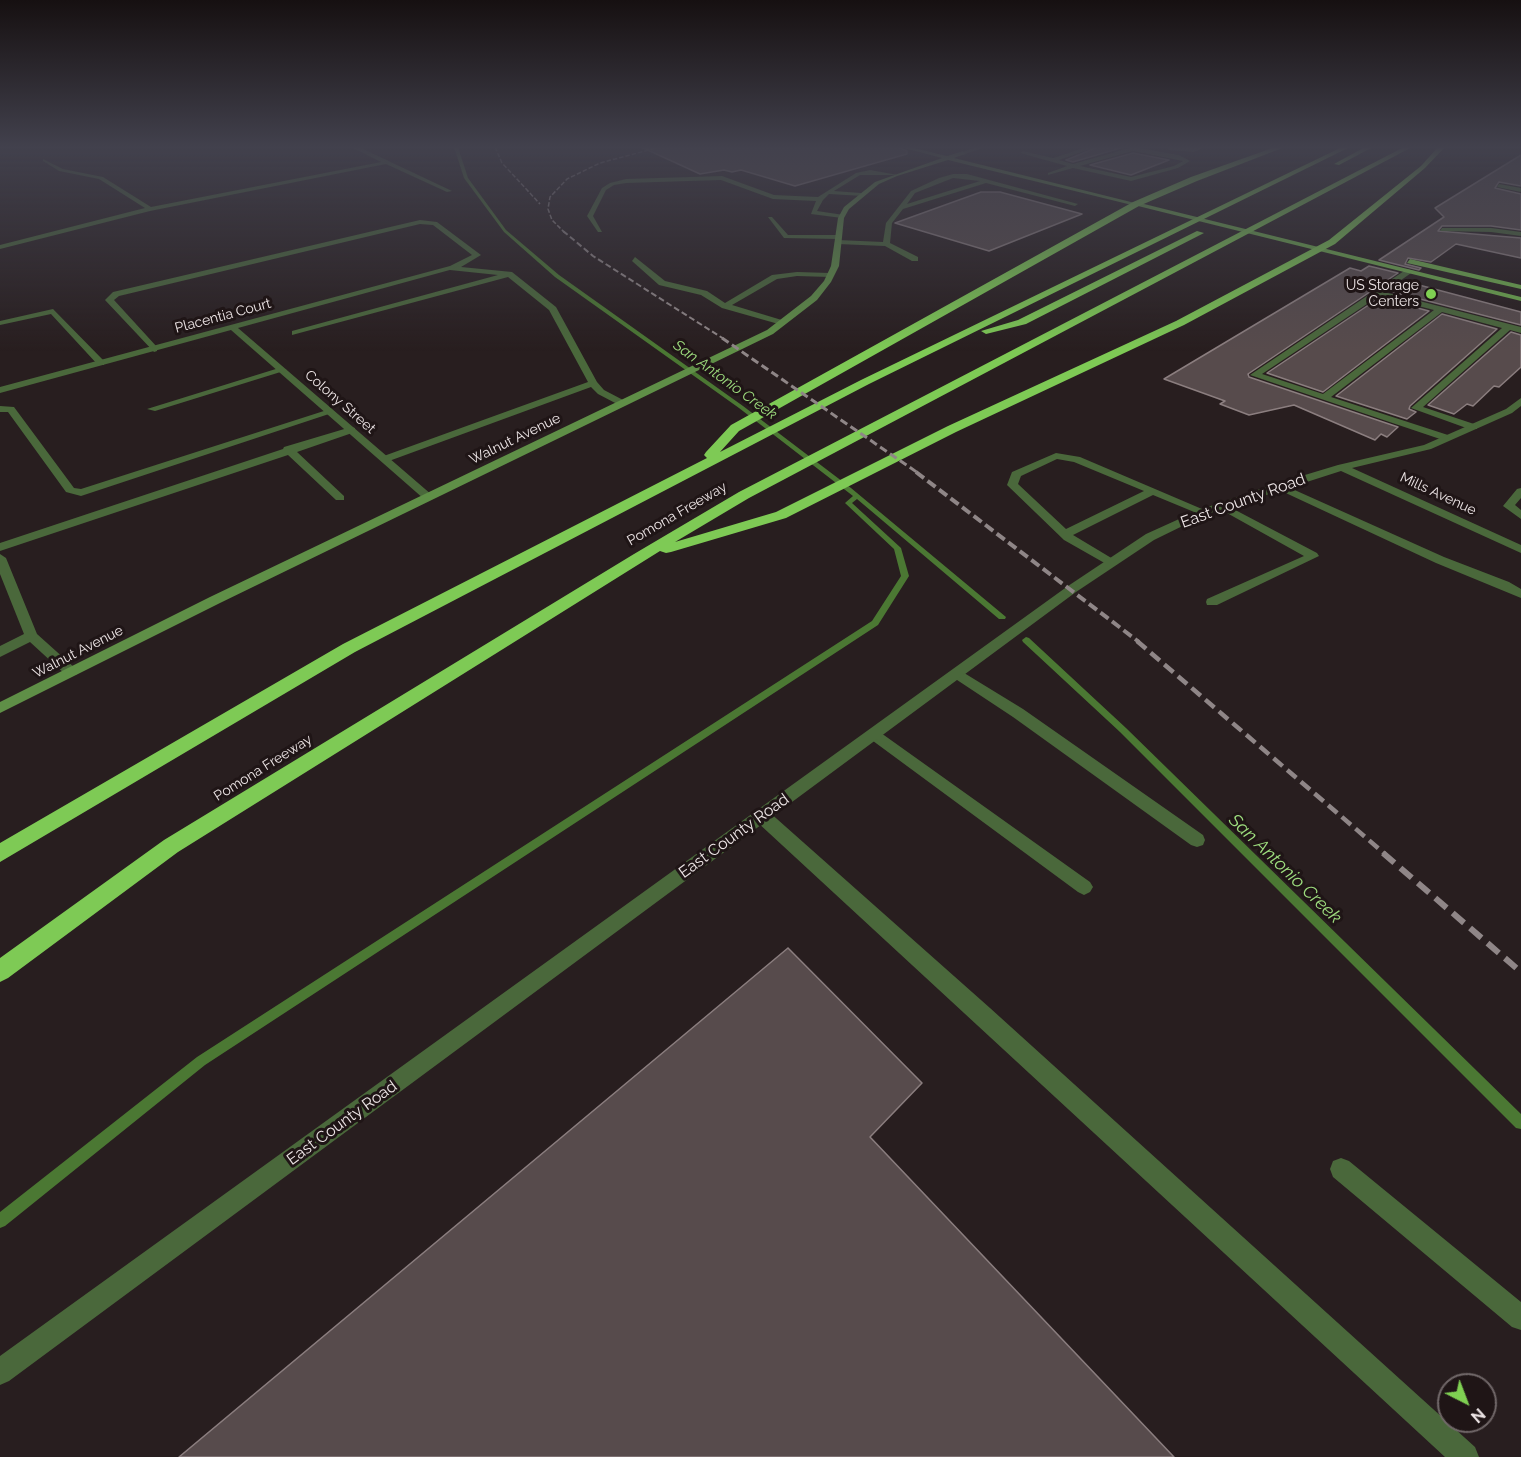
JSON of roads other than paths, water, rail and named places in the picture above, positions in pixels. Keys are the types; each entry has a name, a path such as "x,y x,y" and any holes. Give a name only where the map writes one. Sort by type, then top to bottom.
{"highway":[{"path":"701,465 735,428 841,371 1110,215"},
{"name":"Pomona Freeway","path":"0,853 349,648 865,382 1209,215"},
{"path":"1222,239 1261,215"},
{"name":"Pomona Freeway","path":"0,971 171,846 639,557 744,495 1011,357 1222,239 1277,215"},
{"path":"639,557 781,515 952,429 1126,350 1322,244 1332,242 1365,215"},
{"path":"952,339 1022,322 1234,216"},
{"path":"1011,357 1041,329 1209,240"}],"main road":[{"path":"1203,215 1322,244 1410,271 1521,298"},
{"path":"1245,221 1278,229"},
{"path":"1332,242 1343,244"},
{"path":"1398,258 1521,287"}],"street":[{"path":"0,247 126,215"},
{"path":"590,215 600,231"},
{"path":"832,215 842,216"},
{"path":"886,244 889,223 894,215"},
{"name":"Walnut Avenue","path":"0,708 675,378 782,323 814,298 830,275 835,266 842,216"},
{"path":"770,218 786,237 886,244 915,259"},
{"path":"154,349 109,300 116,294 420,222 435,223 477,255 453,268"},
{"path":"1442,230 1491,230 1521,234"},
{"path":"635,259 662,283 704,293 726,306 782,323"},
{"path":"453,268 481,269 509,274 553,309 564,333 594,383 601,392 622,403"},
{"name":"Placentia Court","path":"0,390 453,268"},
{"path":"1410,271 1255,375 1447,438"},
{"path":"295,333 509,274"},
{"path":"726,306 775,277 797,274 830,275"},
{"path":"1378,293 1521,330"},
{"path":"1324,398 1441,309"},
{"path":"0,323 53,311 101,363"},
{"path":"1398,422 1508,327"},
{"name":"Colony Street","path":"233,328 429,497"},
{"path":"152,409 282,370"},
{"path":"385,459 594,383"},
{"name":"East County Road","path":"0,1372 874,734 1150,537 1203,512 1279,486 1342,467 1427,447 1509,411 1521,402"},
{"path":"1416,408 1473,427"},
{"path":"0,409 11,409 70,490 81,493 330,412"},
{"path":"0,547 351,430"},
{"path":"288,450 340,498"},
{"path":"1112,562 1087,549 1066,534 1012,485 1016,474 1045,459 1066,457 1076,459 1203,512"},
{"name":"Mills Avenue","path":"1342,467 1521,549"},
{"path":"1279,486 1440,560 1521,594"},
{"path":"1521,490 1509,506 1521,516"},
{"path":"1066,534 1153,491"},
{"path":"1212,602 1313,556 1222,506"},
{"path":"0,558 31,636 71,672"},
{"path":"0,651 31,636"},
{"path":"957,674 1018,713 1197,840"},
{"path":"874,734 1084,887"},
{"path":"762,816 983,1015 1465,1457"},
{"path":"1341,1169 1521,1318"}],"waterway":[{"name":"San Antonio Creek","path":"492,215 505,231 557,276 741,407 849,489 1002,617"},
{"path":"0,1221 201,1061 875,623 905,576 897,548 848,503 857,496"},
{"name":"San Antonio Creek","path":"1026,640 1123,730 1521,1123"}],"railway":[{"path":"550,215 563,231"},
{"path":"563,231 593,256 724,339"},
{"path":"722,338 918,473"},
{"path":"916,472 1139,642"},
{"path":"1137,641 1385,854"},
{"path":"1383,853 1521,972"}],"place":[{"name":"US Storage Centers","path":"1431,294"}]}
